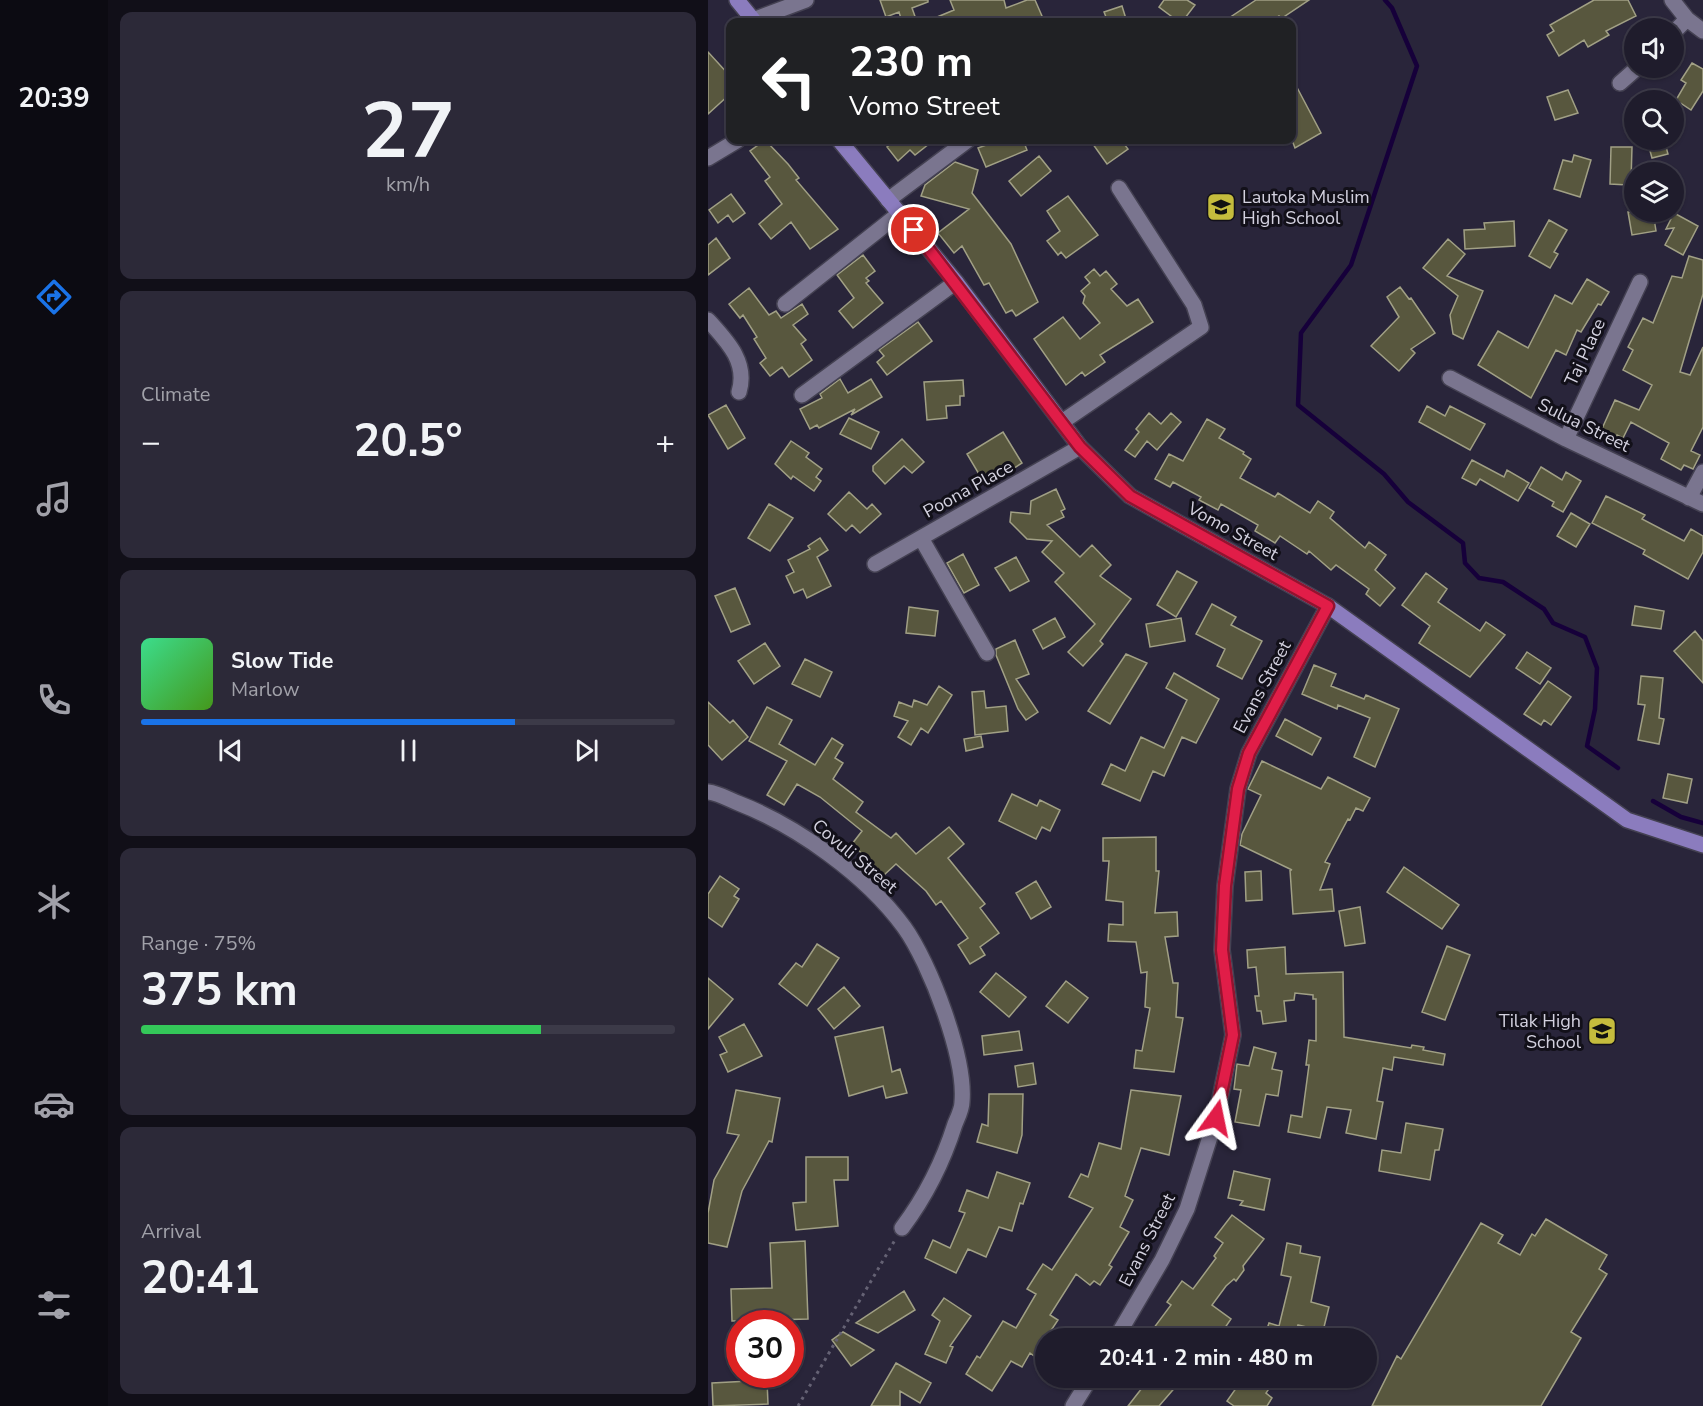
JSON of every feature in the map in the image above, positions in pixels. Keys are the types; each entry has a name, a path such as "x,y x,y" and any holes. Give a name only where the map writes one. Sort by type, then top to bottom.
{"main road":[{"path":"737,0 752,18"},
{"name":"Vomo Street","path":"842,144 956,282 1080,447 1130,496 1328,606 1627,820 1703,845"}],"street":[{"path":"761,18 806,0"},
{"path":"1672,0 1687,19 1703,31"},
{"path":"1684,22 1687,19"},
{"path":"1620,83 1625,78"},
{"path":"708,158 731,144"},
{"path":"888,200 963,144"},
{"path":"1062,422 1201,327 1194,305 1119,188"},
{"path":"785,304 900,213"},
{"path":"802,395 956,282"},
{"name":"Taj Place","path":"1566,439 1640,282"},
{"path":"708,320 730,344 742,370 743,378 739,392"},
{"name":"Sulua Street","path":"1450,378 1566,439 1696,501"},
{"name":"Poona Place","path":"874,564 1080,447"},
{"path":"1696,501 1703,472"},
{"path":"921,538 987,652"},
{"name":"Evans Street","path":"1122,1328 1162,1260 1187,1209 1216,1118 1233,1035 1222,950 1225,886 1238,789 1249,753 1328,606"},
{"name":"Covuli Street","path":"708,792 787,825 861,882 904,927 944,1007 957,1058 962,1102 949,1144 924,1198 902,1228"},
{"path":"1072,1406 1084,1388"}],"path":[{"path":"798,1406 902,1228"}],"building":[{"path":"880,0 928,0 912,8 916,18 901,18 899,12 886,17"},
{"path":"950,0 1004,0 1006,8 1027,0 1035,0 1042,16 1037,18 935,18 954,10"},
{"path":"1164,0 1187,0 1195,5 1185,18 1174,18 1159,7"},
{"path":"1256,0 1309,0 1282,18 1279,16 1276,18 1229,18"},
{"path":"1594,0 1628,0 1636,16 1624,18 1624,22 1606,31 1609,35 1588,47 1584,40 1559,56 1547,35 1554,31 1550,25"},
{"path":"1122,6 1126,18 1106,18 1104,12"},
{"path":"708,52 726,72 726,98 708,114"},
{"path":"1692,63 1703,69 1703,91 1691,110 1684,105 1684,90 1682,90 1686,83 1681,80"},
{"path":"1296,86 1321,133 1295,148 1294,144 1296,144"},
{"path":"1568,90 1578,113 1555,120 1547,97"},
{"path":"760,144 769,144 788,164 799,178 796,180 838,229 810,249 791,222 771,239 759,224 782,204 765,181 770,177 750,151"},
{"path":"891,144 929,144 915,155 910,150 898,161 887,147"},
{"path":"989,144 1025,144 1027,150 986,167 978,148"},
{"path":"1093,144 1124,144 1128,149 1107,164"},
{"path":"1611,147 1624,147 1624,150 1632,150 1632,162 1624,162 1624,185 1610,184"},
{"path":"1650,150 1667,150 1668,154 1652,158"},
{"path":"1574,155 1591,160 1580,197 1554,189 1563,160 1572,162"},
{"path":"1039,156 1051,171 1021,196 1009,181"},
{"path":"955,162 978,170 972,193 1011,244 1038,302 1016,316 1012,310 1006,313 989,283 984,285 962,246 954,253 938,233 969,209 921,196 925,185"},
{"path":"731,194 745,213 733,222 728,215 718,223 709,210"},
{"path":"1068,196 1098,235 1066,258 1061,252 1058,255 1047,241 1060,231 1047,211"},
{"path":"1684,218 1698,226 1683,255 1665,245 1674,228 1666,229 1670,222 1684,222"},
{"path":"1549,220 1567,230 1554,252 1558,254 1550,268 1529,256"},
{"path":"1514,221 1515,246 1465,249 1464,230 1485,229 1484,223"},
{"path":"1630,222 1655,222 1656,231 1632,235"},
{"path":"716,238 730,258 708,275 708,245"},
{"path":"1448,239 1465,254 1447,276 1483,291 1463,339 1453,334 1450,315 1458,296 1423,268"},
{"path":"863,255 875,271 866,278 869,281 866,283 883,303 853,328 839,311 854,298 837,275"},
{"path":"1689,256 1703,260 1703,294 1680,372 1690,375 1703,347 1703,427 1691,451 1700,455 1693,469 1684,465 1681,470 1661,459 1669,443 1631,422 1623,438 1617,435 1615,439 1600,433 1615,400 1639,410 1652,385 1623,370 1633,350 1628,347 1643,318 1653,323 1672,276 1682,278"},
{"path":"1094,269 1100,276 1106,271 1117,284 1111,289 1127,306 1138,299 1153,322 1100,355 1105,362 1085,376 1082,372 1066,385 1034,339 1063,317 1080,339 1100,323 1083,303 1085,296 1081,291 1090,283 1085,277"},
{"path":"1587,279 1609,292 1601,305 1598,304 1581,332 1577,330 1566,355 1556,350 1531,398 1478,365 1498,331 1528,348 1555,295 1572,304"},
{"path":"1400,287 1409,299 1411,298 1435,333 1411,349 1415,353 1399,371 1371,346 1399,317 1387,297"},
{"path":"749,288 769,315 776,311 781,318 802,304 808,314 793,325 806,340 801,344 812,360 789,377 782,367 770,376 760,363 766,358 754,339 757,337 743,315 740,318 729,304"},
{"path":"918,322 932,341 887,375 877,362 884,356 879,350"},
{"path":"840,379 848,393 871,379 882,397 851,415 855,409 819,428 817,425 810,429 800,409 822,398 820,394"},
{"path":"963,380 964,396 960,396 960,405 946,406 947,418 927,420 924,382"},
{"path":"726,405 745,438 728,449 708,415"},
{"path":"1427,406 1445,416 1450,406 1485,424 1470,450 1419,422"},
{"path":"1149,413 1161,424 1171,413 1181,422 1157,450 1147,441 1135,457 1125,450 1139,432 1136,429"},
{"path":"849,418 879,432 871,449 840,434"},
{"path":"1207,419 1225,429 1219,438 1244,452 1243,454 1251,459 1240,478 1275,497 1278,493 1310,513 1318,501 1334,512 1330,518 1365,548 1369,542 1386,555 1375,570 1395,588 1380,606 1366,594 1369,589 1336,565 1331,570 1309,551 1307,554 1280,536 1275,543 1255,531 1258,525 1221,504 1218,510 1199,500 1201,497 1173,482 1170,487 1155,479 1169,454 1183,461"},
{"path":"1003,432 1022,463 986,486 967,454"},
{"path":"902,439 924,462 912,473 904,466 885,484 873,471 873,466"},
{"path":"791,441 809,453 806,457 822,469 816,477 821,481 814,491 793,476 791,479 775,464"},
{"path":"1472,460 1504,477 1507,470 1529,483 1518,501 1480,479 1476,485 1462,478"},
{"path":"1541,467 1562,480 1566,472 1581,481 1563,512 1552,506 1554,502 1529,488"},
{"path":"1056,489 1065,509 1061,511 1064,517 1047,525 1080,557 1092,545 1111,565 1100,576 1131,599 1100,641 1103,644 1083,666 1068,652 1095,624 1055,582 1064,573 1042,552 1052,541 1027,539 1010,522 1011,512 1030,514 1031,501"},
{"path":"849,492 867,509 872,504 881,514 860,533 852,525 846,531 828,514"},
{"path":"1606,496 1645,515 1642,519 1684,541 1691,529 1703,536 1703,552 1688,579 1643,554 1645,550 1592,523"},
{"path":"769,504 793,518 770,551 748,538"},
{"path":"1571,513 1590,524 1576,547 1557,536"},
{"path":"820,538 828,550 817,557 831,586 807,598 803,589 794,593 786,576 794,572 788,560 810,549 808,546"},
{"path":"963,554 979,585 964,593 947,563"},
{"path":"1016,557 1029,581 1010,591 995,568"},
{"path":"1177,571 1197,582 1176,617 1157,605"},
{"path":"1426,573 1447,589 1438,602 1480,631 1486,622 1505,635 1470,677 1419,643 1430,626 1402,605"},
{"path":"735,588 750,624 731,632 715,596"},
{"path":"1212,604 1236,617 1231,625 1262,641 1242,679 1217,666 1225,649 1196,634"},
{"path":"1635,606 1664,611 1661,629 1632,625"},
{"path":"909,607 938,611 935,636 906,633"},
{"path":"1055,618 1065,637 1043,649 1033,630"},
{"path":"1181,618 1185,641 1150,647 1146,624"},
{"path":"1695,631 1703,641 1703,683 1674,651"},
{"path":"1015,640 1029,674 1016,679 1038,712 1026,720 1018,709 996,655 996,649"},
{"path":"765,643 780,666 754,684 738,661"},
{"path":"1527,652 1551,668 1540,684 1516,668"},
{"path":"1126,654 1147,663 1110,724 1088,711"},
{"path":"805,659 832,672 820,697 792,684"},
{"path":"1314,665 1336,674 1331,686 1364,699 1366,695 1399,709 1375,767 1354,757 1370,718 1338,705 1337,709 1302,694"},
{"path":"1174,673 1219,699 1196,743 1182,737 1164,776 1153,771 1140,801 1102,784 1111,764 1125,771 1141,737 1164,748 1187,700 1166,688"},
{"path":"1641,676 1663,678 1659,718 1664,719 1659,744 1638,740 1645,705 1638,704"},
{"path":"1548,681 1571,697 1551,725 1544,720 1541,725 1524,714"},
{"path":"939,686 952,695 928,733 921,728 911,745 898,737 908,721 894,716 899,702 912,707 914,700 927,705"},
{"path":"984,691 986,708 1006,706 1008,731 975,735 972,692"},
{"path":"708,702 730,723 733,720 748,737 722,760 708,745"},
{"path":"767,707 792,720 779,744 815,765 832,738 843,745 835,758 843,763 833,779 863,802 856,812 891,838 896,833 916,854 949,827 964,844 948,858 985,904 980,908 999,933 980,947 985,955 970,964 958,945 968,938 941,901 936,905 926,891 896,864 884,875 852,844 862,831 820,797 797,784 784,805 767,795 787,761 749,741"},
{"path":"1285,719 1321,738 1312,755 1276,736"},
{"path":"981,736 983,747 966,751 964,739"},
{"path":"1262,761 1321,789 1328,777 1370,798 1363,811 1356,808 1350,820 1348,819 1325,862 1330,864 1320,890 1332,889 1334,911 1293,914 1290,870 1292,870 1240,845 1242,834 1261,795 1248,789"},
{"path":"1668,774 1692,779 1687,803 1663,798"},
{"path":"1012,794 1037,806 1040,800 1060,810 1050,831 1042,827 1036,839 999,821"},
{"path":"1156,837 1156,871 1159,871 1155,913 1177,912 1178,936 1165,937 1173,983 1178,983 1176,1017 1183,1018 1174,1072 1134,1068 1136,1050 1142,1051 1150,1008 1145,1007 1147,972 1141,973 1136,942 1108,941 1109,924 1123,925 1123,902 1106,900 1109,861 1103,861 1103,838"},
{"path":"1404,867 1459,905 1442,929 1387,892"},
{"path":"1261,871 1262,900 1246,901 1245,872"},
{"path":"720,876 739,889 734,896 739,899 722,927 708,917 708,894"},
{"path":"1036,881 1051,907 1031,919 1016,893"},
{"path":"1360,907 1365,943 1345,946 1339,911"},
{"path":"817,944 839,958 807,1006 779,984 796,963 802,967"},
{"path":"1447,946 1470,955 1445,1020 1422,1012"},
{"path":"1285,947 1286,974 1343,972 1344,1037 1411,1048 1412,1045 1424,1047 1423,1050 1445,1054 1443,1065 1394,1057 1392,1070 1383,1068 1377,1101 1383,1102 1376,1139 1346,1133 1351,1110 1327,1107 1320,1138 1288,1132 1291,1115 1302,1117 1309,1065 1306,1065 1309,1040 1316,1041 1316,999 1313,999 1313,995 1295,993 1294,1000 1284,1001 1286,1021 1263,1024 1261,1011 1257,1011 1255,996 1259,996 1256,967 1248,968 1247,950"},
{"path":"996,973 1026,997 1009,1017 980,992"},
{"path":"708,978 733,999 708,1029"},
{"path":"1066,981 1088,998 1068,1023 1046,1006"},
{"path":"844,987 860,1006 834,1029 818,1009"},
{"path":"744,1024 762,1056 728,1072 720,1055 727,1052 719,1037"},
{"path":"883,1027 892,1072 900,1069 907,1093 886,1098 883,1086 849,1096 835,1037"},
{"path":"1019,1031 1022,1050 984,1055 982,1036"},
{"path":"1254,1047 1276,1053 1272,1069 1282,1071 1278,1096 1266,1094 1259,1126 1235,1122 1241,1090 1234,1089 1237,1064 1249,1066"},
{"path":"1033,1063 1036,1084 1018,1087 1015,1066"},
{"path":"736,1090 780,1098 772,1142 769,1141 742,1191 727,1247 708,1243 708,1213 714,1180 739,1135 727,1133"},
{"path":"1131,1090 1181,1096 1169,1155 1141,1148 1125,1196 1133,1200 1120,1227 1129,1232 1109,1265 1112,1267 1100,1285 1094,1281 1090,1285 1076,1274 1050,1315 1058,1320 1053,1328 1035,1328 1035,1357 1030,1353 1022,1367 1011,1361 992,1391 966,1374 977,1356 980,1358 1003,1321 1016,1328 1036,1294 1027,1289 1043,1264 1052,1270 1093,1208 1069,1197 1081,1174 1088,1177 1099,1143 1121,1149"},
{"path":"989,1094 1023,1094 1022,1135 1017,1153 977,1142 982,1124 988,1126"},
{"path":"1406,1123 1443,1129 1439,1150 1435,1150 1430,1180 1379,1171 1382,1150 1401,1153"},
{"path":"806,1157 848,1157 848,1180 834,1180 838,1226 796,1230 793,1203 806,1202"},
{"path":"1234,1171 1270,1179 1264,1210 1240,1205 1243,1201 1228,1198"},
{"path":"997,1172 1030,1183 1023,1204 1020,1203 1012,1231 999,1227 986,1257 968,1249 956,1273 925,1258 933,1240 950,1248 965,1213 959,1211 967,1190 988,1198"},
{"path":"1232,1215 1264,1239 1243,1266 1244,1270 1236,1281 1234,1279 1226,1286 1212,1305 1231,1319 1225,1328 1154,1328 1171,1305 1167,1302 1182,1281 1193,1289 1216,1258 1214,1256 1223,1243 1215,1237"},
{"path":"1546,1219 1607,1255 1599,1269 1607,1274 1571,1332 1581,1338 1541,1406 1372,1406 1397,1356 1401,1359 1481,1223 1503,1235 1498,1243 1520,1255 1532,1234 1535,1236"},
{"path":"805,1241 808,1319 804,1319 804,1310 732,1310 731,1289 772,1288 770,1243"},
{"path":"1287,1243 1301,1246 1300,1253 1320,1257 1311,1302 1329,1307 1324,1328 1298,1325 1297,1328 1267,1328 1269,1323 1279,1326 1291,1277 1281,1275"},
{"path":"904,1291 915,1310 878,1333 856,1323"},
{"path":"944,1298 971,1316 950,1346 953,1347 946,1363 925,1354 940,1321 932,1315"},
{"path":"843,1332 874,1350 851,1366 832,1340"},
{"path":"896,1363 931,1383 920,1403 900,1391 900,1406 871,1406"},
{"path":"726,1382 726,1388 767,1388 768,1404 713,1406 712,1383"},
{"path":"1142,1388 1175,1388 1159,1406 1128,1406"},
{"path":"1236,1388 1269,1388 1266,1393 1272,1398 1267,1406 1234,1406 1227,1401"}],"waterway":[{"path":"1385,0 1392,8 1417,66 1351,265 1301,333 1298,405 1384,474 1408,502 1463,543 1465,563 1479,578 1503,582 1544,609 1553,623 1585,637 1597,668 1595,709 1587,746 1618,768"},
{"path":"1653,801 1681,817 1703,823"}],"place":[{"name":"Lautoka Muslim High School","path":"1221,207"},
{"name":"Tilak High School","path":"1602,1031"}],"route":[{"path":"914,230 1080,447 1104,473 1130,496 1328,606 1249,753 1238,789 1225,886 1222,950 1233,1035 1216,1118"}]}
